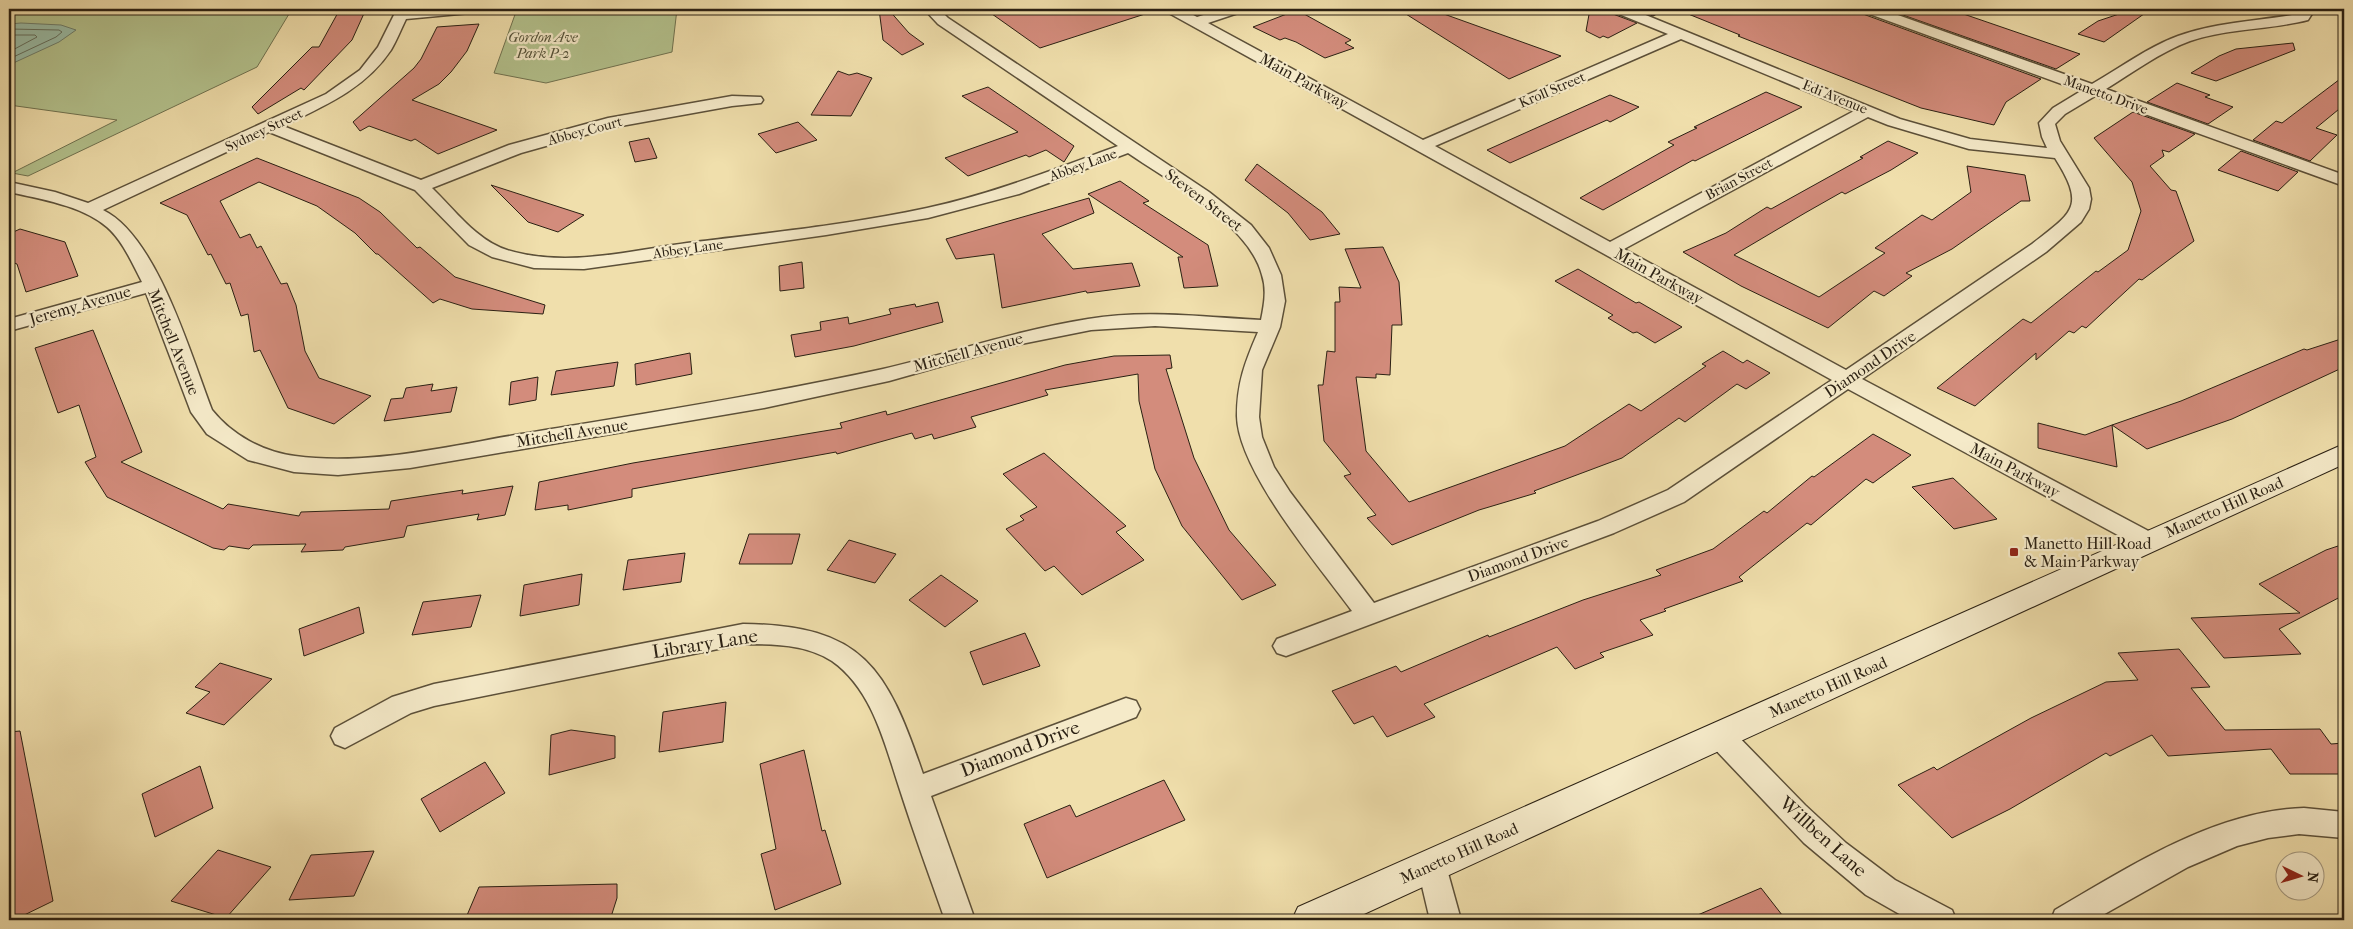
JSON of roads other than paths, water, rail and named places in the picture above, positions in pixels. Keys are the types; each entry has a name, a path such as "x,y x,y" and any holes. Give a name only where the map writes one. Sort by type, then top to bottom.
{"main road":[{"name":"Manetto Hill Road","path":"1311,920 2344,453"}],"street":[{"path":"402,12 470,9"},
{"name":"Steven Street","path":"932,9 943,21 1203,196 1245,229 1262,252 1272,275 1275,301 1270,327 1252,370 1248,417 1251,437 1263,468 1282,498 1368,614"},
{"name":"Main Parkway","path":"1172,9 1848,380 2148,542"},
{"path":"1197,22 1236,9"},
{"name":"Edi Avenue","path":"1619,9 1894,122 1970,144 2060,154"},
{"name":"Manetto Drive","path":"1869,9 2344,181"},
{"name":"Diamond Drive","path":"1286,646 1606,527 1676,496 2039,248 2072,222 2080,209 2083,194 2075,175 2048,137 2047,123 2059,111 2095,91 2168,45 2186,37 2222,29 2302,17 2308,9"},
{"name":"Sydney Street","path":"90,209 271,127 332,97 365,73 386,48 402,12"},
{"name":"Kroll Street","path":"1422,146 1681,34"},
{"name":"Abbey Court","path":"421,186 516,150 608,123 732,101 755,100"},
{"name":"Brian Street","path":"1610,249 1854,117 1869,111"},
{"name":"Abbey Lane","path":"271,127 421,186 475,241 499,253 534,262 584,263 826,230 928,213 1013,190 1130,148"},
{"name":"Mitchell Avenue","path":"9,187 90,209 114,224 132,245 152,285 202,412 216,429 256,455 294,464 338,467 410,460 764,401 889,374 1014,339 1091,324 1155,320 1270,327"},
{"name":"Jeremy Avenue","path":"9,325 152,285"},
{"name":"Library Lane","path":"345,736 402,705 434,695 743,634 774,634 802,639 828,647 851,661 872,687 893,731 960,920"},
{"name":"Diamond Drive","path":"914,790 1126,709"},
{"name":"Willben Lane","path":"1719,735 1838,855 1878,886 1941,920"},
{"path":"2066,920 2168,861 2251,829 2300,821 2344,825"},
{"path":"1432,865 1446,920"}],"water":[{"path":"9,24 61,25 76,30 59,42 9,65"}],"place":[{"name":"Manetto Hill Road & Main Parkway","path":"2014,552"}],"park label":[{"name":"Gordon Ave Park P-2","path":"543,46"}]}
